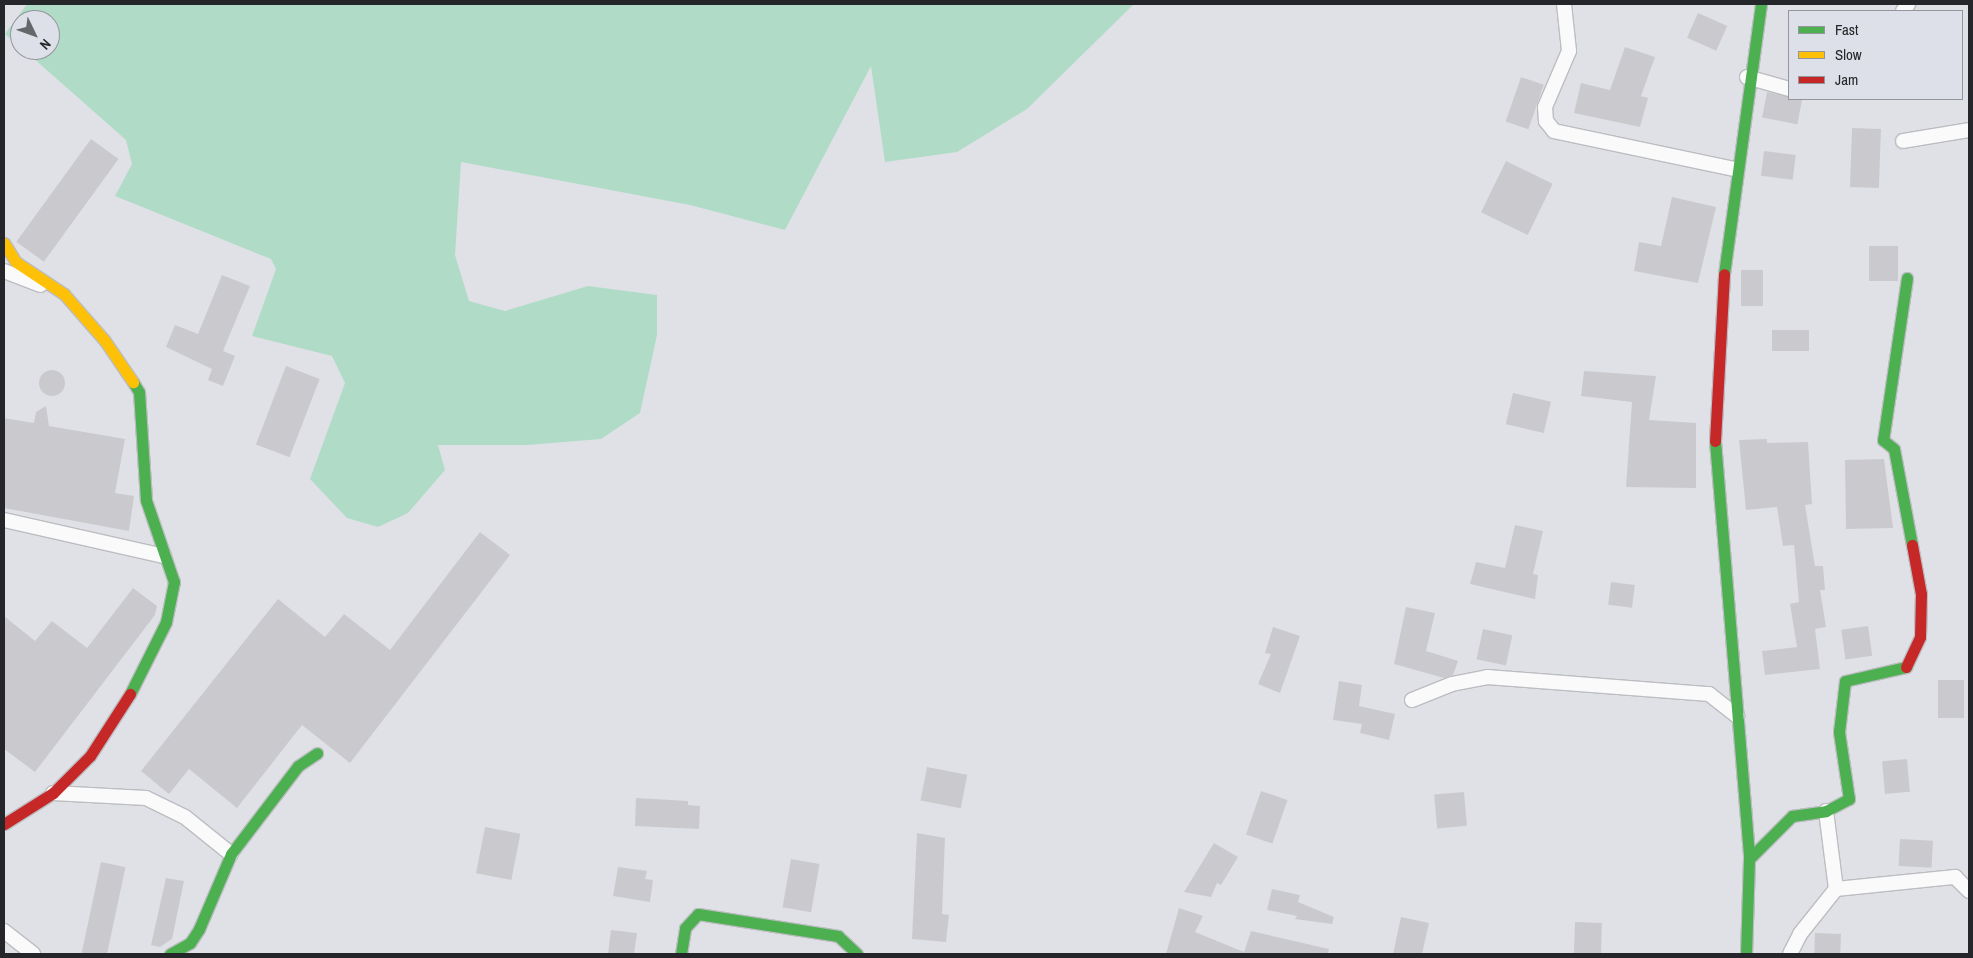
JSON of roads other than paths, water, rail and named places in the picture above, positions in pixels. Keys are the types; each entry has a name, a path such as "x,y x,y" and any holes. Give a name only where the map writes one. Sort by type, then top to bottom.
{"street":[{"path":"1564,4 1569,51 1545,107 1546,121 1554,131 1734,169"},
{"path":"1746,954 1749,859 1715,436 1722,293 1734,169 1760,4"},
{"path":"1747,77 1788,89"},
{"path":"1903,142 1969,130"},
{"path":"4,243 16,262 64,294 105,341 140,392 146,500 174,582 166,622 140,679 90,756 53,793 4,824"},
{"path":"4,271 64,294"},
{"path":"1749,859 1792,816 1826,811 1849,799 1838,732 1845,681 1904,670 1920,638 1921,594 1902,486 1894,449 1883,440 1907,278"},
{"path":"4,520 164,556"},
{"path":"1412,700 1452,684 1487,677 1701,693 1722,702 1737,716"},
{"path":"170,954 190,943 200,929 231,854 298,766 316,753"},
{"path":"53,793 146,798 185,817 231,854"},
{"path":"1826,811 1836,889"},
{"path":"1790,954 1800,934 1836,889 1955,877 1969,891"},
{"path":"681,954 685,928 691,917 698,914 838,936 857,954"},
{"path":"4,931 33,954"}]}
